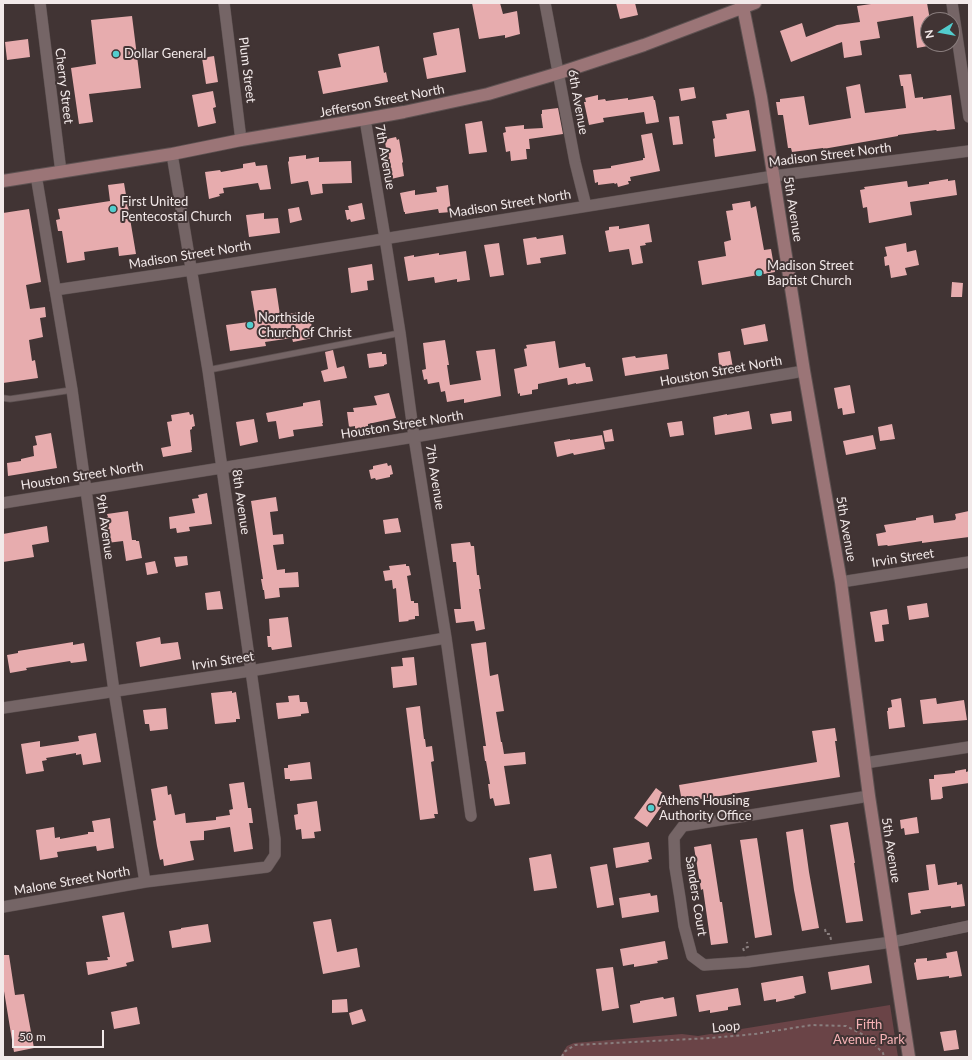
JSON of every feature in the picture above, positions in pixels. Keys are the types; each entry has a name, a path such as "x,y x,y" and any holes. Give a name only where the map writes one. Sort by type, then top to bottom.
{"street":[{"name":"Cherry Street","path":"40,3 61,172"},
{"name":"Plum Street","path":"224,3 241,140"},
{"name":"6th Avenue","path":"546,3 575,162 586,206"},
{"name":"Jefferson Street North","path":"3,181 172,154 241,140 364,119 488,94 559,73 644,45 736,7 755,3"},
{"path":"952,3 969,117"},
{"name":"5th Avenue","path":"736,7 761,97 804,371 841,582 869,796 909,1057"},
{"name":"7th Avenue","path":"364,119 400,333 414,437 446,638 471,816"},
{"name":"Madison Street North","path":"56,290 191,270 774,176 969,151"},
{"name":"8th Avenue","path":"172,154 208,370 275,839 276,855"},
{"name":"9th Avenue","path":"36,176 72,390 114,691 145,882"},
{"name":"Houston Street North","path":"3,503 414,437 804,371"},
{"name":"Irvin Street","path":"841,582 969,562"},
{"name":"Irvin Street","path":"3,708 250,671 446,638"},
{"path":"865,763 969,747"},
{"name":"Sanders Court","path":"869,796 683,826 674,838 675,867 684,926 692,956 704,965 747,962 892,942 969,926"},
{"name":"Malone Street North","path":"3,907 145,882 267,868 276,855"}],"lane":[{"path":"208,370 400,333"},
{"path":"3,398 10,399 72,390"}],"path":[{"path":"825,929 826,934 830,934 831,941"},
{"path":"744,956 743,948 748,948 747,942"},
{"name":"Loop","path":"562,1057 564,1052 575,1045 711,1038 754,1034 812,1025 846,1026 866,1036 883,1053 884,1057"}],"green space":[{"name":"Fifth Avenue Park","path":"890,1005 898,1057 560,1057 567,1046 574,1043 682,1034 698,1036"}],"building":[{"path":"472,3 500,3 503,14 517,11 520,34 505,38 505,35 479,39"},
{"path":"616,3 635,3 638,15 620,19"},
{"path":"878,3 927,3 929,12 920,12 920,47 917,48 913,16 877,22 880,38 860,41 862,55 844,58 842,42 791,62 780,31 802,23 806,37 837,25 860,22 857,6"},
{"name":"Dollar General","path":"132,16 141,88 89,94 93,122 79,124 71,68 96,64 91,20"},
{"path":"459,28 466,72 427,79 423,58 437,55 433,33"},
{"path":"28,39 30,57 7,60 5,42"},
{"path":"379,46 384,73 386,72 388,82 323,94 318,71 341,67 338,54"},
{"path":"214,56 218,82 206,84 202,58"},
{"path":"911,74 915,98 923,97 923,99 951,95 955,129 898,135 823,149 792,152 791,148 788,148 783,115 778,115 776,102 780,102 780,99 804,96 809,125 851,118 846,87 860,84 865,113 906,108 903,86 901,86 899,75"},
{"path":"694,87 696,98 681,101 679,89"},
{"path":"213,91 216,107 213,108 216,123 198,127 192,95"},
{"path":"598,95 598,100 605,99 606,101 628,98 628,100 653,96 659,122 646,124 644,112 603,118 604,122 589,125 584,102 586,102 585,98"},
{"path":"558,108 563,134 529,139 530,149 526,149 527,159 511,161 510,151 506,152 503,133 506,132 505,127 524,125 524,129 543,128 541,114 542,110"},
{"path":"749,110 756,151 715,157 713,139 715,138 712,121 727,119 726,114"},
{"path":"679,116 683,144 673,145 669,117"},
{"path":"482,121 487,152 469,154 465,124"},
{"path":"652,133 660,171 630,177 631,181 628,181 629,184 618,187 617,183 598,185 598,182 595,183 593,170 611,168 611,166 643,160 643,158 645,158 641,135"},
{"path":"396,137 397,140 399,139 404,176 391,179 385,142 387,139"},
{"path":"306,155 306,159 319,157 319,162 351,161 352,183 322,184 323,193 311,195 308,181 291,184 288,162 289,157"},
{"path":"255,162 256,166 267,165 271,189 260,190 258,183 223,188 224,193 219,194 220,196 209,199 205,172 220,170 221,172 243,168 243,164"},
{"path":"948,179 948,181 955,180 957,195 910,202 912,215 869,223 867,207 863,208 860,190 865,189 864,187 907,181 908,187"},
{"path":"124,183 136,254 119,256 118,247 84,252 85,260 67,263 62,231 58,231 56,220 60,219 58,209 110,201 108,185"},
{"path":"448,185 451,212 439,213 438,209 405,214 400,193 415,190 415,195 437,192 436,187"},
{"path":"750,201 751,208 756,206 764,250 771,249 775,272 702,285 698,261 726,256 724,242 731,240 726,211 733,210 732,204"},
{"path":"362,203 365,219 351,222 350,219 347,220 345,210 349,210 348,206"},
{"path":"299,207 302,220 290,223 288,209"},
{"path":"29,209 41,282 26,285 30,309 45,307 46,317 40,318 43,337 29,340 32,361 35,360 38,378 3,383 3,213"},
{"path":"264,213 264,219 278,218 280,233 249,237 246,215"},
{"path":"649,224 652,242 645,243 646,245 640,246 643,263 632,265 629,249 609,252 605,231 609,230 609,227 619,226 619,229"},
{"path":"563,235 566,254 540,258 541,263 527,265 523,239 536,237 537,239"},
{"path":"499,243 504,275 490,277 484,245"},
{"path":"906,243 907,252 916,250 919,265 905,268 907,275 891,278 889,265 885,266 884,257 887,256 885,247"},
{"path":"466,251 470,280 457,282 457,279 435,283 434,277 408,281 404,257 439,253 439,255"},
{"path":"372,264 374,280 367,281 368,290 351,293 348,268"},
{"path":"952,282 963,283 962,297 951,297"},
{"path":"276,288 280,315 310,312 313,338 293,342 292,338 265,342 266,346 230,351 226,325 256,321 251,291"},
{"path":"765,324 768,341 744,345 741,329"},
{"path":"445,340 449,365 447,365 450,385 481,380 476,351 495,349 501,396 464,403 464,399 447,402 445,391 441,392 439,382 428,384 427,379 424,380 422,370 426,369 423,343"},
{"path":"555,341 559,368 585,363 586,367 590,367 593,381 568,385 567,378 538,384 538,389 532,390 532,394 520,396 520,393 518,394 514,369 527,366 524,349 527,348 526,345"},
{"path":"333,350 337,368 344,366 347,378 324,382 321,371 328,369 325,352"},
{"path":"730,351 733,368 720,370 718,353"},
{"path":"382,352 382,354 386,354 387,364 384,366 369,368 367,354"},
{"path":"667,354 669,369 625,376 622,358 635,356 636,358"},
{"path":"850,385 855,413 843,415 842,408 838,409 834,388"},
{"path":"389,393 396,418 368,424 368,428 355,430 355,426 349,427 347,412 354,412 353,408 377,405 374,396"},
{"path":"320,400 323,426 293,430 294,436 279,439 276,421 268,422 266,413 303,406 303,403"},
{"path":"749,411 752,429 715,435 713,417"},
{"path":"791,411 792,421 772,424 770,414"},
{"path":"189,412 190,415 193,414 195,426 190,430 192,452 163,457 161,448 171,446 167,422 172,421 171,415"},
{"path":"254,419 258,442 240,446 236,422"},
{"path":"682,421 684,435 670,437 667,423"},
{"path":"892,424 895,439 880,441 878,427"},
{"path":"612,429 614,441 605,442 603,431"},
{"path":"51,433 57,468 8,476 7,463 21,461 21,459 34,456 33,446 37,445 35,436"},
{"path":"602,435 605,449 574,455 573,453 557,457 554,442"},
{"path":"873,435 876,449 846,455 843,441"},
{"path":"387,463 388,466 391,465 393,474 390,475 390,477 376,480 375,478 371,479 369,470 373,469 373,466"},
{"path":"207,493 212,524 189,527 190,531 177,533 176,528 170,529 169,517 195,513 192,499 199,498 198,495"},
{"path":"276,497 278,511 270,512 273,535 283,534 284,544 273,545 277,570 285,569 285,573 298,572 299,587 279,588 280,597 265,599 251,501"},
{"path":"128,511 132,540 139,541 142,558 126,561 123,541 107,543 104,518 108,517 107,514"},
{"path":"969,511 969,537 922,543 922,541 878,546 876,534 886,532 884,525 916,520 916,518 933,515 934,523 955,520 955,514"},
{"path":"398,518 401,532 385,534 383,520"},
{"path":"47,526 49,542 32,545 34,557 3,562 3,534"},
{"path":"470,542 471,546 474,546 477,575 479,575 481,589 479,589 485,629 476,631 474,621 456,623 454,609 461,609 456,562 453,562 451,544"},
{"path":"187,556 188,565 176,567 174,557"},
{"path":"155,561 158,573 147,575 145,563"},
{"path":"406,564 406,566 409,566 411,575 407,576 411,601 418,603 419,616 415,616 415,619 408,620 409,621 399,622 396,588 393,589 392,580 385,581 383,571 390,570 389,566"},
{"path":"220,591 223,609 207,610 205,593"},
{"path":"927,603 929,617 909,620 907,606"},
{"path":"887,609 889,624 882,625 884,641 875,642 870,612"},
{"path":"288,617 292,647 272,650 271,647 268,647 267,636 270,636 269,619"},
{"path":"160,637 161,644 178,642 181,659 140,667 136,642"},
{"path":"73,642 73,645 84,643 87,661 71,663 70,661 26,668 27,670 10,673 7,655 18,653 18,651"},
{"path":"486,642 490,676 498,674 504,711 496,712 504,754 525,752 526,764 504,766 510,804 495,806 493,798 490,799 488,784 490,784 483,746 486,746 471,644"},
{"path":"414,657 417,685 393,688 391,667 403,666 402,658"},
{"path":"232,691 232,693 236,692 240,719 236,719 236,722 215,724 211,693"},
{"path":"299,695 300,702 307,702 309,713 301,714 301,716 278,719 276,703 289,702 288,696"},
{"path":"901,698 905,727 889,729 887,711 888,708 892,707 891,700"},
{"path":"936,698 937,704 964,700 967,720 923,724 920,700"},
{"path":"420,706 426,747 432,746 434,761 431,762 438,814 434,814 435,818 420,820 406,708"},
{"path":"166,708 168,729 150,731 149,724 145,724 143,710"},
{"path":"835,728 837,741 835,741 840,777 682,802 679,785 817,762 812,731"},
{"path":"96,733 101,762 83,765 81,754 76,755 76,753 46,758 47,760 42,761 44,771 26,774 21,744 40,741 40,747 79,741 78,736"},
{"path":"310,762 312,779 290,781 290,779 285,779 284,768 288,768 288,765"},
{"path":"966,769 966,772 969,771 969,783 942,787 943,798 931,800 929,779 934,779 934,775 955,773 955,771"},
{"path":"244,782 248,808 251,808 253,823 249,823 253,849 234,852 230,827 204,831 204,840 190,841 194,860 164,866 163,859 160,860 157,846 153,821 156,820 151,789 167,786 168,795 171,794 175,815 185,813 186,823 216,820 216,817 230,815 229,810 233,809 229,784"},
{"name":"Athens Housing Authority Office","path":"656,788 668,797 647,827 634,818"},
{"path":"317,801 321,831 314,832 315,838 302,839 301,829 296,830 294,815 298,814 297,804"},
{"path":"917,817 919,833 905,835 904,828 901,829 900,820"},
{"path":"110,818 114,848 97,851 96,846 57,852 58,857 40,860 36,830 54,827 55,838 60,837 60,839 88,834 88,832 94,832 92,821"},
{"path":"848,822 863,921 846,923 830,825"},
{"path":"803,829 819,928 802,931 794,890 786,832"},
{"path":"757,838 772,935 755,938 740,840"},
{"path":"649,842 652,859 648,860 649,862 616,868 613,848"},
{"path":"711,844 728,943 711,945 703,889 701,890 694,847"},
{"path":"551,854 557,888 534,891 529,858"},
{"path":"607,864 614,905 597,908 590,867"},
{"path":"935,864 938,885 957,882 957,885 962,884 965,906 951,908 951,906 920,910 921,913 911,915 908,893 929,890 926,865"},
{"path":"650,893 651,896 657,895 659,912 622,918 619,898"},
{"path":"124,912 134,961 126,963 127,966 88,975 86,962 108,960 107,957 110,957 102,916"},
{"path":"331,919 337,952 357,948 360,967 323,974 313,922"},
{"path":"208,924 211,942 172,948 169,931"},
{"path":"665,941 668,959 657,961 658,963 634,967 634,964 623,966 620,949"},
{"path":"957,951 962,976 917,980 914,963 916,962 916,959 927,958 927,961 947,958 946,953"},
{"path":"3,955 9,955 15,995 24,994 34,1048 14,1052 3,985"},
{"path":"869,965 872,983 831,990 828,972"},
{"path":"613,967 619,1008 602,1011 596,969"},
{"path":"803,976 806,993 794,996 795,998 776,1002 776,999 764,1001 761,983"},
{"path":"738,988 741,1005 728,1007 728,1010 710,1013 710,1010 699,1012 696,995"},
{"path":"663,997 664,999 674,997 677,1016 633,1023 630,1005 640,1003 640,1001"},
{"path":"347,999 348,1012 332,1013 332,1000"},
{"path":"137,1007 140,1024 114,1029 111,1012"},
{"path":"362,1009 366,1021 352,1025 349,1013"},
{"path":"956,1030 959,1049 944,1051 940,1032"}],"place":[{"name":"Dollar General","path":"116,54"},
{"name":"First United Pentecostal Church","path":"113,209"},
{"name":"Madison Street Baptist Church","path":"759,273"},
{"name":"Northside Church of Christ","path":"250,325"},
{"name":"Athens Housing Authority Office","path":"651,808"}]}
